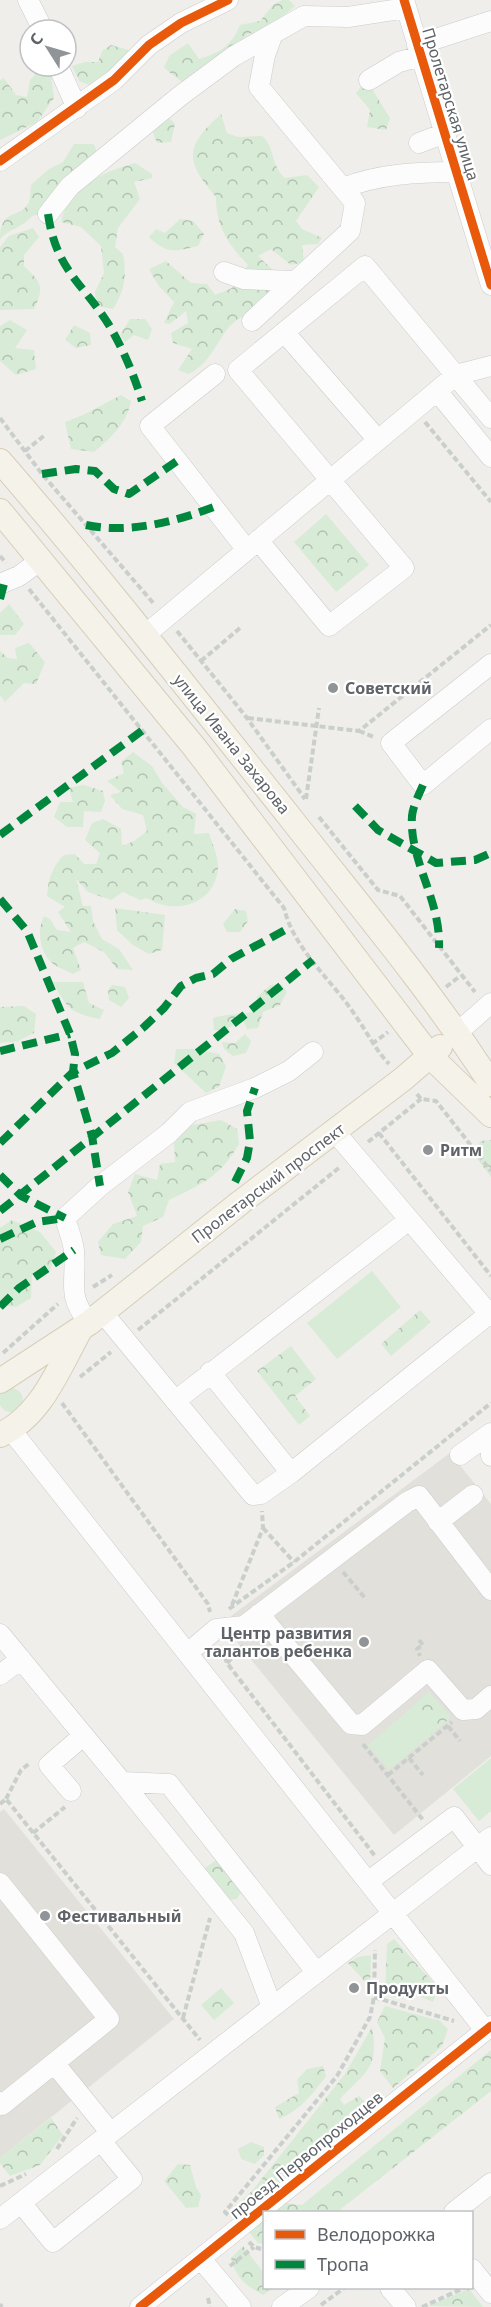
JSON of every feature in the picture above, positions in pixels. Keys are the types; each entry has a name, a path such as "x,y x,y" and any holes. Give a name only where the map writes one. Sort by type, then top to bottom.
{"main road":[{"name":"улица Ивана Захарова","path":"0,461 145,635 418,980 491,1084"},
{"name":"улица Ивана Захарова","path":"0,511 195,748 430,1056 491,1115"},
{"name":"Пролетарский проспект","path":"2,1379 91,1322 241,1202 335,1132 456,1034"},
{"name":"Пролетарский проспект","path":"4,1430 44,1409 91,1322"},
{"path":"2,1379 13,1377 28,1387 44,1409"}],"street":[{"path":"28,0 37,18"},
{"path":"0,161 114,80 150,45 181,23 228,0"},
{"path":"48,214 70,186 180,96 234,56 304,16 348,17 405,4"},
{"name":"Пролетарская улица","path":"405,4 491,285"},
{"path":"369,80 419,50 491,21"},
{"path":"252,321 350,231 355,203 259,87 265,55 272,36"},
{"path":"63,78 77,108"},
{"path":"419,143 445,134"},
{"path":"343,188 369,178 419,172 456,172"},
{"path":"215,374 150,426 253,545 328,626 404,568 238,370 365,266 491,418"},
{"path":"224,272 244,279 294,281"},
{"path":"285,333 378,440"},
{"path":"145,635 456,375 491,366"},
{"path":"437,390 491,457"},
{"path":"0,584 19,576 41,561"},
{"path":"491,664 391,743 423,785 491,729"},
{"path":"456,1034 489,1005"},
{"path":"313,1052 289,1071 255,1088 190,1112 169,1133 100,1186 65,1218 74,1250 73,1291 78,1308 91,1322 125,1341 253,1495 261,1494 291,1473 490,1315 335,1132"},
{"path":"175,1401 409,1221"},
{"path":"210,1372 291,1473"},
{"path":"4,1430 189,1652 393,1912 488,2028"},
{"path":"460,1455 491,1433"},
{"path":"491,1440 491,1456"},
{"path":"438,1522 472,1495"},
{"path":"189,1652 216,1629 244,1626 406,1502 419,1496 491,1590"},
{"path":"259,1614 351,1724 362,1725 428,1670 464,1710 476,1709 491,1696"},
{"path":"0,1634 244,1933 272,2007"},
{"path":"0,1676 21,1659"},
{"path":"71,1791 49,1765 84,1736"},
{"path":"122,1782 169,1784 317,1973"},
{"path":"369,1881 454,1817 484,1843 491,1865"},
{"path":"0,2219 484,1843"},
{"path":"0,1883 109,2019 2,2105 0,2102"},
{"name":"проезд Первопроходцев","path":"140,2307 488,2028"},
{"path":"21,2203 53,2242 132,2179 86,2102 54,2063"},
{"path":"455,2211 491,2183"},
{"path":"201,2259 240,2307"},
{"path":"473,2271 491,2293"},
{"path":"282,2307 308,2289"},
{"path":"391,2289 406,2307"}],"path":[{"path":"0,418 248,718 306,800 378,890 400,896 489,1005"},
{"path":"423,419 491,502"},
{"path":"25,451 45,435"},
{"path":"0,556 19,576 284,908 289,928 355,1015 372,1044"},
{"path":"248,718 359,731 491,625"},
{"path":"201,661 240,628"},
{"path":"306,800 319,708"},
{"path":"75,1381 421,1099 436,1101 491,1171"},
{"path":"379,1133 491,1276"},
{"path":"44,1409 64,1395"},
{"path":"231,1606 294,1562 491,1403"},
{"path":"71,1417 208,1604 216,1629"},
{"path":"216,1629 231,1606 263,1528 261,1494"},
{"path":"263,1528 294,1562"},
{"path":"332,1557 364,1598"},
{"path":"417,1649 423,1645 419,1640"},
{"path":"421,1661 426,1657"},
{"path":"388,1775 464,1710"},
{"path":"357,1726 359,1739 433,1832"},
{"path":"448,1726 460,1741"},
{"path":"409,1758 423,1775"},
{"path":"0,1804 6,1799 211,2055"},
{"path":"183,2019 210,1916"},
{"path":"261,2249 254,2247 225,2212 337,2076 370,2017 374,1997 376,1926"},
{"path":"374,1997 488,2028"},
{"path":"54,2154 86,2102"},
{"path":"0,2186 34,2171"},
{"path":"318,2307 343,2289"},
{"path":"421,2307 463,2289"}],"shaded area":[{"name":"Центр развития талантов ребенка","path":"450,1453 491,1504 491,1756 394,1835 241,1647 233,1636 231,1616"},
{"name":"Фестивальный","path":"4,1809 174,2019 0,2158 0,1812"}],"green space":[{"path":"282,0 289,0 295,6 275,23 247,35 232,50 182,82 164,68 169,56 188,43 199,59 219,51 229,43 240,25 260,21 273,5"},
{"path":"111,45 129,50 127,64 95,87 79,81 78,64 98,62 102,51"},
{"path":"4,78 16,95 27,97 32,78 51,78 54,98 37,122 0,140 0,80"},
{"path":"362,85 372,89 390,118 386,130 367,127 370,110 356,93"},
{"path":"221,114 227,133 238,137 262,136 285,178 307,175 319,187 296,221 302,229 322,238 318,244 302,245 304,262 291,265 271,249 258,256 277,274 271,292 254,315 234,322 207,359 199,368 188,374 178,370 192,349 173,343 171,333 188,323 186,311 170,324 164,323 174,302 158,285 149,269 166,261 191,283 207,284 215,295 232,288 248,265 225,234 218,217 216,197 194,164 195,145 200,136"},
{"path":"167,116 175,124 171,142 157,143 152,130"},
{"path":"74,144 94,144 99,159 47,213 32,216 24,224 0,239 6,218 24,209 28,204 31,185 49,169 63,162"},
{"path":"135,163 152,174 152,178 134,182 140,199 118,228 115,247 123,254 125,269 122,289 113,309 96,306 95,292 104,273 101,246 81,227 61,222 71,199 79,190 99,176"},
{"path":"180,219 193,221 204,234 198,246 171,250 149,237 156,229 165,233"},
{"path":"33,228 39,237 24,255 24,266 40,285 34,309 0,310 0,247 9,236"},
{"path":"130,319 145,319 152,329 148,340 134,335 125,342 120,335"},
{"path":"10,320 27,330 15,348 34,350 36,369 16,375 0,361 0,326"},
{"path":"74,325 90,333 91,345 76,348 65,340"},
{"path":"121,395 131,401 126,416 112,436 94,452 71,449 65,422"},
{"path":"326,514 369,565 336,592 294,542"},
{"path":"9,604 24,624 15,635 0,635 0,613"},
{"path":"29,643 45,662 36,684 24,683 5,702 0,695 0,651 8,658 17,659 15,648"},
{"path":"133,752 152,766 162,783 183,807 196,814 194,834 209,833 218,865 215,882 201,899 191,904 168,906 147,898 140,900 123,892 111,900 88,892 76,879 83,906 91,906 93,921 102,939 119,949 133,970 117,969 104,952 84,942 73,948 81,970 73,974 51,962 40,940 40,927 44,916 50,919 57,930 71,932 58,912 65,907 47,896 50,879 56,864 64,855 75,854 84,864 96,864 100,853 85,840 92,823 103,819 121,829 122,846 134,841 147,831 143,815 122,809 110,795 121,792 107,781 124,773 121,762"},
{"path":"84,785 103,791 105,801 101,812 84,811 83,827 67,827 54,817 60,802 73,802 69,788"},
{"path":"115,908 165,915 162,950 149,954 133,945 117,930"},
{"path":"235,909 246,911 248,921 240,932 227,932 223,924"},
{"path":"53,982 83,982 89,1003 104,1010 100,1019 76,1012 66,1004"},
{"path":"281,984 287,992 280,1005 263,1012 258,1028 247,1029 243,1020 225,1030 214,1030 213,1018 257,1011 257,997 270,985"},
{"path":"112,985 125,987 129,998 121,1007 109,1000 108,990"},
{"path":"24,1006 36,1014 34,1033 18,1041 0,1043 0,1007"},
{"path":"245,1034 251,1041 246,1053 233,1056 224,1049 222,1042 235,1043"},
{"path":"176,1049 195,1049 219,1054 226,1066 219,1087 206,1093 174,1063"},
{"path":"221,1120 237,1129 239,1144 217,1173 169,1200 163,1217 143,1226 141,1242 125,1259 101,1255 98,1242 113,1224 137,1216 128,1192 135,1174 157,1180 160,1164 175,1162 174,1143 192,1125"},
{"path":"491,1140 491,1177 475,1156 480,1141"},
{"path":"12,1220 40,1232 56,1252 50,1271 32,1275 31,1298 16,1307 0,1305 0,1228"},
{"path":"372,1271 401,1307 337,1359 307,1323"},
{"path":"420,1310 431,1322 391,1356 381,1344"},
{"path":"291,1346 316,1379 295,1396 310,1416 299,1425 257,1371"},
{"path":"11,1388 16,1389 22,1395 22,1405 16,1411 11,1412 6,1411 0,1405 -1,1400 0,1395 6,1389"},
{"path":"429,1692 451,1717 432,1734 410,1709"},
{"path":"410,1709 432,1734 389,1770 368,1745"},
{"path":"491,1758 491,1811 479,1821 453,1789"},
{"path":"216,1860 242,1890 237,1899 229,1900 204,1877 205,1868"},
{"path":"394,1939 438,1988 433,2002 415,1994 401,1999 385,1994 387,1944"},
{"path":"371,1955 370,1987 348,1963 358,1957"},
{"path":"221,1988 234,2003 214,2020 201,2005"},
{"path":"385,2006 440,2021 448,2029 442,2046 393,2088 380,2071 385,2038 377,2022"},
{"path":"372,2027 374,2052 372,2061 363,2075 340,2099 344,2105 359,2096 370,2107 237,2216 232,2209 252,2191 345,2074"},
{"path":"491,2050 491,2091 338,2211 264,2211 281,2198 290,2204 302,2205"},
{"path":"323,2066 326,2076 316,2089 299,2107 279,2119 275,2107 299,2093 297,2080 307,2069"},
{"path":"51,2118 63,2135 40,2165 10,2176 0,2163 0,2158"},
{"path":"251,2142 264,2147 264,2155 255,2164 241,2159 238,2149"},
{"path":"178,2164 190,2165 196,2187 201,2195 198,2207 186,2208 164,2181"},
{"path":"263,2212 263,2244 258,2243 249,2232 249,2223"},
{"path":"243,2246 263,2272 263,2289 272,2289 263,2295 251,2288 235,2271 231,2258"},
{"path":"469,2289 483,2307 428,2306"}],"marked path":[{"path":"48,214 57,249 71,274 109,325 128,362 142,401"},
{"path":"42,474 76,469 95,471 114,489 129,494 177,461"},
{"path":"86,525 118,528 151,525 214,507"},
{"path":"0,599 4,584"},
{"path":"0,835 143,730"},
{"path":"423,785 412,816 412,833 435,913 439,948"},
{"path":"355,806 378,830 436,863 475,860 491,853"},
{"path":"0,899 27,931 70,1034 75,1054 73,1072 92,1136 100,1186"},
{"path":"0,1143 73,1072 112,1053 144,1027 164,1008 181,986 196,978 213,974 231,959 289,928"},
{"path":"0,1211 313,960"},
{"path":"0,1051 70,1034"},
{"path":"235,1182 247,1158 250,1141 247,1111 255,1088"},
{"path":"0,1175 21,1196 65,1218"},
{"path":"0,1239 37,1222 65,1218"},
{"path":"0,1307 19,1288 74,1250"}],"cycle path":[{"path":"0,161 114,80 149,45 181,23 228,0"},
{"path":"404,0 491,285"},
{"path":"140,2307 491,2026"}],"place":[{"name":"Советский","path":"333,688"},
{"name":"Ритм","path":"428,1150"},
{"name":"Центр развития талантов ребенка","path":"364,1642"},
{"name":"Фестивальный","path":"45,1916"},
{"name":"Продукты","path":"354,1988"}]}
